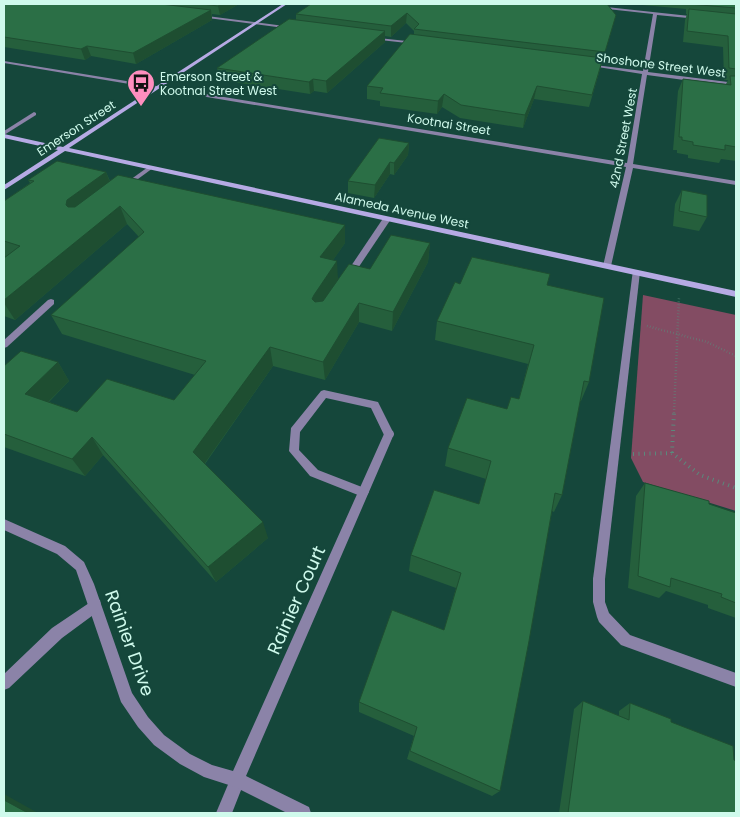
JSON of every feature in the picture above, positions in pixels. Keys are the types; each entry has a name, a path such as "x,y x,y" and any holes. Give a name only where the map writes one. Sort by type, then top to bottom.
{"street":[{"name":"Emerson Street","path":"4,188 285,4"},
{"path":"592,6 700,18"},
{"name":"42nd Street West","path":"607,266 630,165 655,13"},
{"path":"198,15 300,29"},
{"path":"369,37 418,44"},
{"name":"Kootnai Street","path":"4,62 736,183"},
{"name":"Shoshone Street West","path":"581,65 736,85"},
{"path":"4,134 34,114"},
{"name":"Alameda Avenue West","path":"4,134 150,168 736,294"},
{"path":"118,192 150,168"},
{"path":"342,284 387,219"},
{"path":"636,272 598,602 604,617 626,640 736,680"},
{"path":"4,345 50,302"},
{"name":"Rainier Court","path":"224,813 389,434 374,405 324,394 295,432 294,451 314,473 363,492"},
{"name":"Rainier Drive","path":"4,524 62,550 80,566 126,697 143,722 159,740 185,759 209,772 237,780 303,813"},
{"path":"4,683 57,632 95,605"}],"path":[{"path":"672,453 680,282"},
{"path":"630,322 707,342 736,356"},
{"path":"630,454 672,453 700,475 736,488"}],"shaded area":[{"path":"643,295 736,315 736,511 643,482 631,458"}],"building":[{"path":"4,4 161,4 211,10 133,53 87,46 81,49 4,37"},
{"path":"202,4 222,4 218,6"},
{"path":"311,4 607,4 616,15 605,52 414,29 419,24 407,13 391,26 296,14"},
{"path":"689,4 736,4 736,8"},
{"path":"689,9 736,14 736,69 729,68 728,36 687,31"},
{"path":"289,19 385,31 326,81 313,79 309,82 217,68"},
{"path":"410,34 603,58 592,95 537,86 525,115 461,105 444,94 438,101 380,93 383,88 367,86"},
{"path":"730,76 736,76 736,147 725,145 725,150 693,145 693,142 682,140 682,137 679,137 683,79 731,85"},
{"path":"379,138 409,143 394,163 390,162 375,185 348,181"},
{"path":"57,161 106,172 67,200 66,205 68,207 75,207 118,175 345,225 320,257 337,261 314,295 312,299 315,302 323,301 349,264 370,269 391,235 430,243 393,312 359,303 323,362 270,347 193,452 263,522 208,567 92,437 72,459 4,434 4,366 21,351 58,362 25,394 77,412 107,379 174,400 206,361 51,315 144,232 120,206 4,300 4,258 20,246 4,241 4,201 34,181 28,180"},
{"path":"682,190 707,195 707,217 679,211"},
{"path":"472,257 550,274 547,285 604,298 589,382 584,381 562,495 555,493 500,791 410,751 417,727 359,702 392,610 444,630 461,573 411,555 434,490 479,504 491,461 448,448 467,398 507,409 511,397 519,399 534,345 437,321 455,282 460,284"},
{"path":"645,483 709,501 709,504 736,513 736,603 721,597 722,594 671,578 670,587 638,576"},
{"path":"583,701 629,720 630,703 671,719 671,722 733,746 734,760 736,761 736,813 568,813"},
{"path":"4,800 28,813 4,813"}],"place":[{"name":"Emerson Street & Kootnai Street West","path":"141,107"}]}
